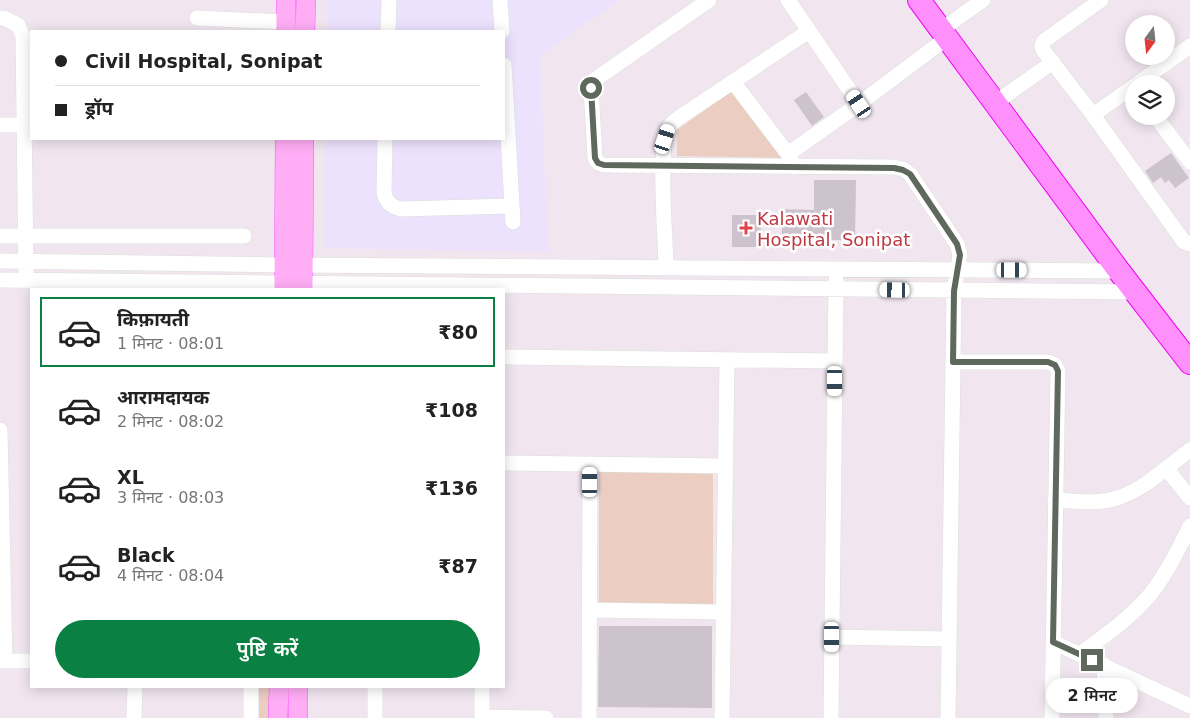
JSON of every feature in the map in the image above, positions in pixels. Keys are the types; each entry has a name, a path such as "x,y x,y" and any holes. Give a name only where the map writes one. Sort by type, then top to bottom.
{"highway":[{"path":"919,0 1119,271 1190,363"}],"main road":[{"path":"286,0 286,27"},
{"path":"305,30 306,0"},
{"path":"285,140 294,265"},
{"path":"293,287 304,140"},
{"path":"278,718 279,688"},
{"path":"298,688 298,718"}],"street":[{"path":"388,30 389,0"},
{"path":"500,0 502,30"},
{"path":"709,0 593,81 591,88 595,158 598,163 604,165 663,165 791,160 903,170 910,174 957,244 960,255 954,291 948,718"},
{"path":"788,0 859,104"},
{"path":"791,160 983,0"},
{"path":"1101,0 1044,41 1043,50 1093,115 1184,242 1190,244"},
{"path":"0,18 18,25 23,36 26,281"},
{"path":"197,18 286,27"},
{"path":"666,268 663,165 665,139 669,128 677,119 734,83 809,31"},
{"path":"1149,75 1190,46"},
{"path":"995,103 1053,62"},
{"path":"734,83 791,160"},
{"path":"1093,115 1125,92"},
{"path":"505,102 513,222"},
{"path":"0,125 24,126"},
{"path":"1165,125 1185,144 1190,162"},
{"path":"385,140 384,192 385,200 391,206 402,209 512,206"},
{"path":"0,236 244,236"},
{"path":"0,261 1119,271"},
{"path":"831,718 836,269"},
{"path":"0,280 208,286 474,288"},
{"path":"505,288 1135,292"},
{"path":"505,357 835,361"},
{"path":"722,718 727,360"},
{"path":"953,362 1048,362 1055,365 1058,371 1052,718"},
{"path":"0,430 2,661 30,661"},
{"path":"1055,500 1091,502 1119,498 1139,488 1190,450"},
{"path":"505,463 725,466"},
{"path":"589,718 590,464"},
{"path":"1166,468 1190,498"},
{"path":"1080,654 1132,614 1155,587 1174,557 1190,526"},
{"path":"589,610 724,612"},
{"path":"832,637 949,639"},
{"path":"1053,642 1190,706"},
{"path":"1104,665 1106,718"},
{"path":"134,718 135,688"},
{"path":"251,688 251,718"},
{"path":"375,688 376,718"},
{"path":"482,688 482,718 546,718"}],"shaded area":[{"path":"327,0 620,0 540,55 548,252 325,248 326,140 505,140 505,30 327,30"},
{"path":"736,88 785,158 677,156 677,130"},
{"path":"599,472 713,472 713,604 599,604"},
{"path":"257,688 273,688 272,718 257,718"}],"building":[{"path":"806,92 824,117 812,126 794,100"},
{"path":"1171,153 1189,178 1175,188 1169,180 1165,183 1161,177 1153,183 1145,171"},
{"path":"814,180 856,180 855,240 814,240 814,235 782,234 782,209 814,210"},
{"path":"732,215 761,215 761,247 732,247"},
{"path":"599,626 712,626 712,708 598,707"}],"place":[{"name":"Kalawati Hospital, Sonipat","path":"746,228"}],"route":[{"path":"591,88 595,158 598,163 604,165 894,168 910,174 957,244 960,255 954,291 953,362 1048,362 1055,365 1058,371 1053,642 1092,660"}]}
